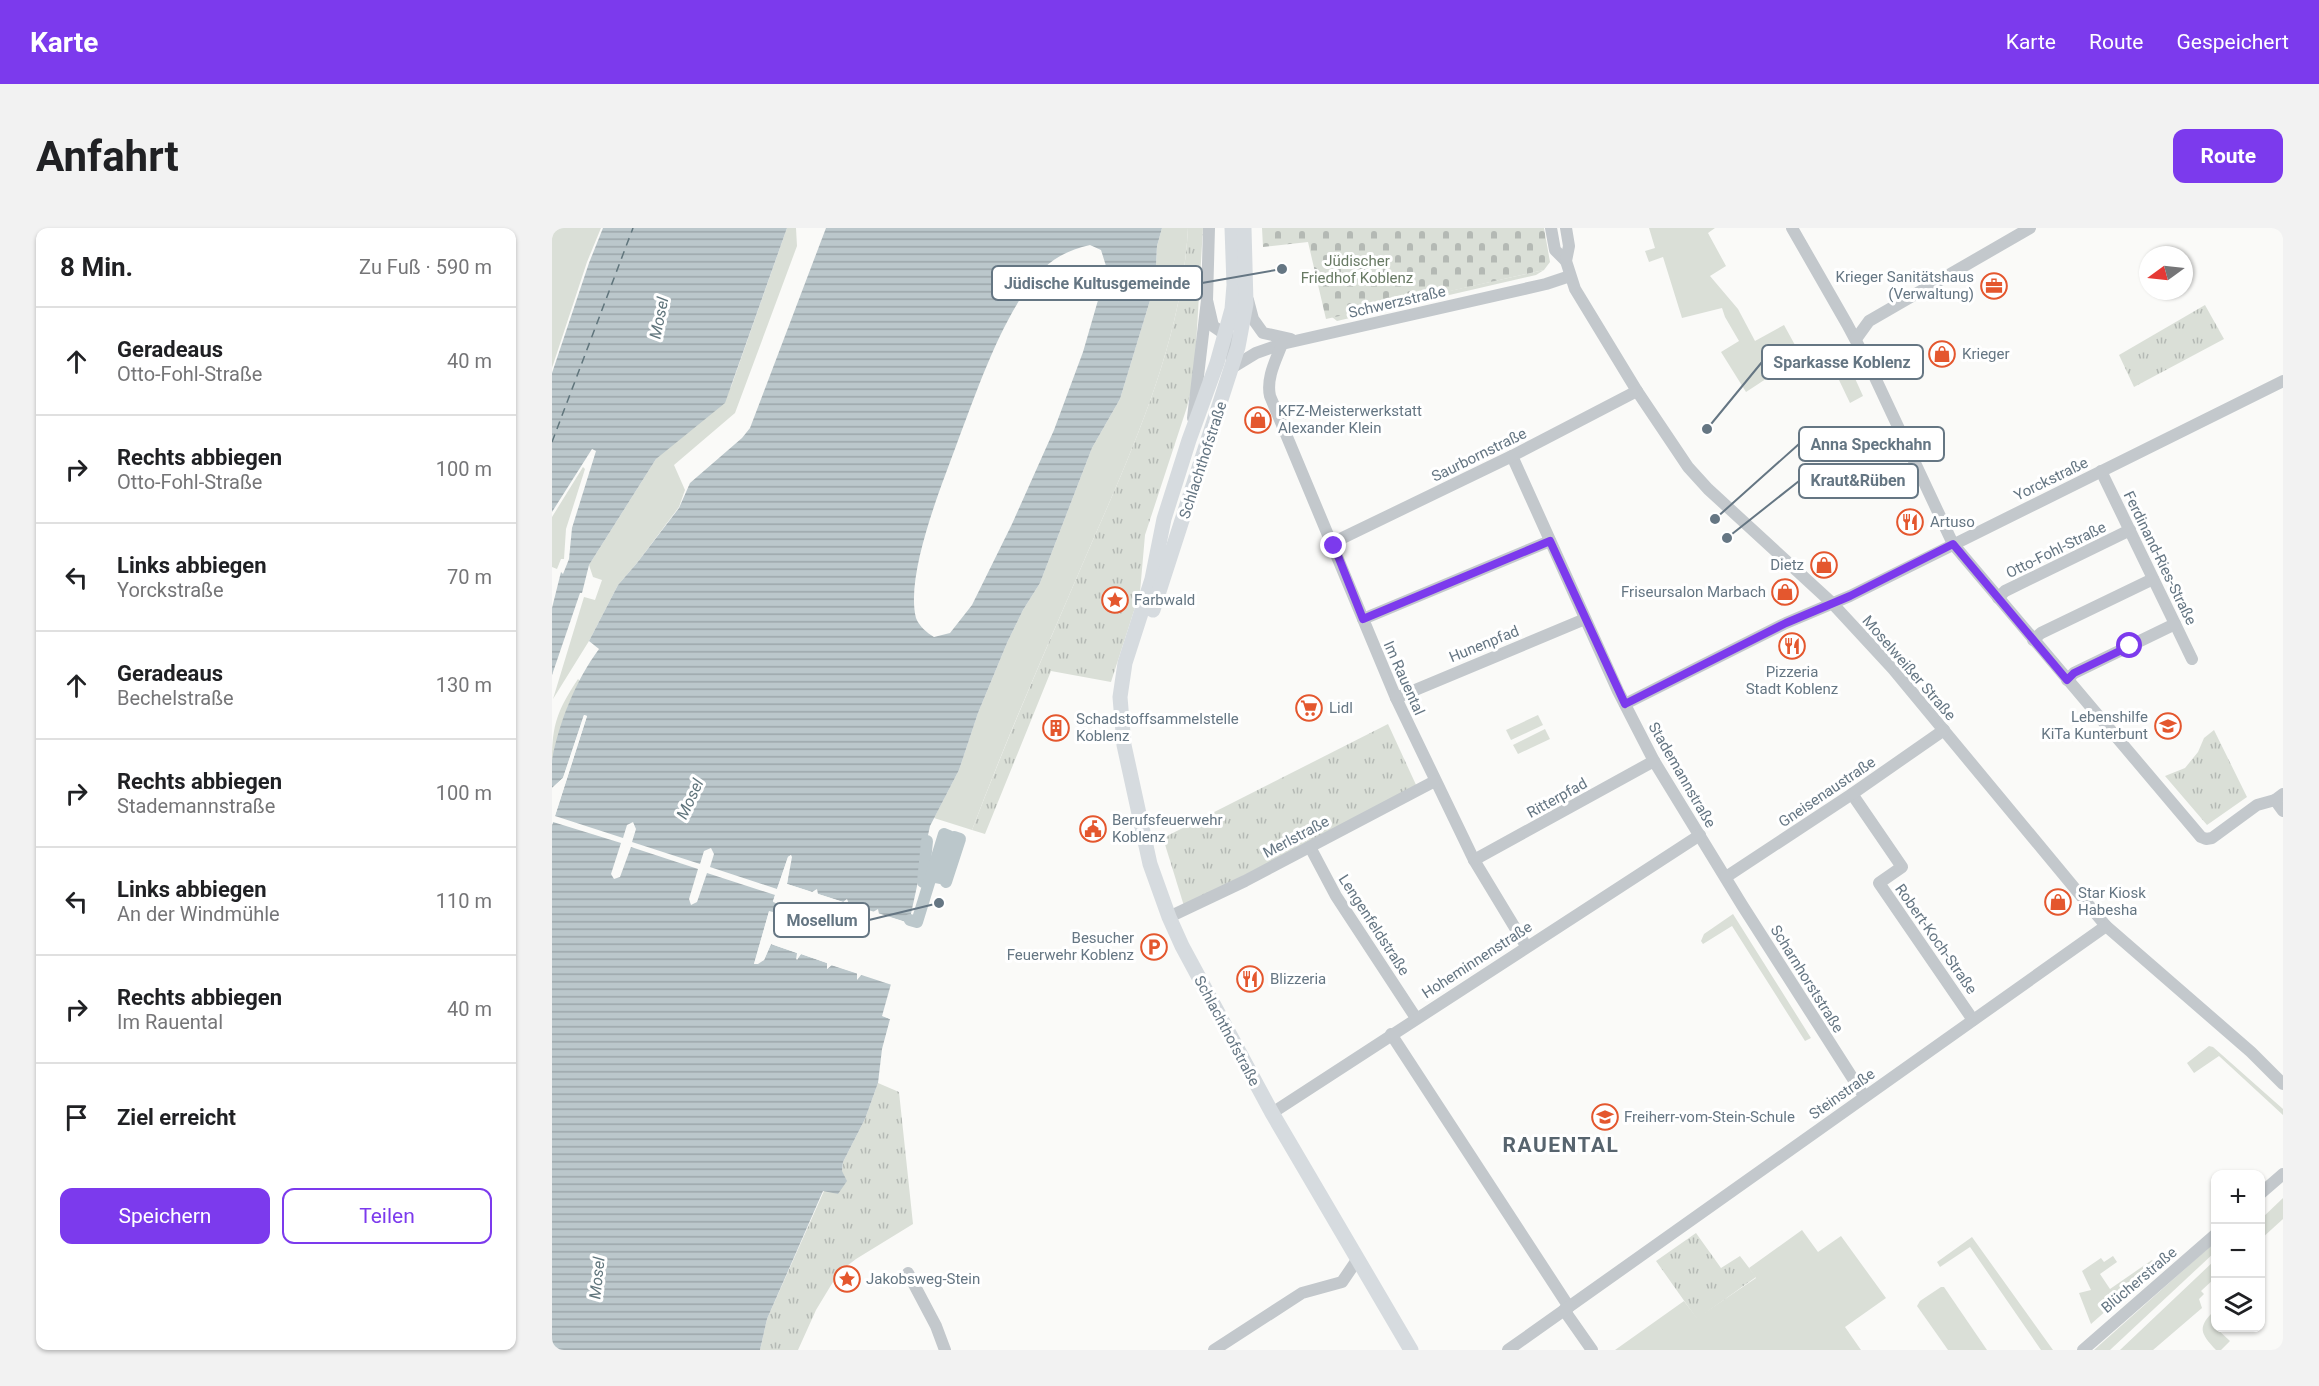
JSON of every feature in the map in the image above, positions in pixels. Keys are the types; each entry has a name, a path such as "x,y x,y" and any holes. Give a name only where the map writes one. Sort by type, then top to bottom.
{"main road":[{"name":"Schlachthofstraße","path":"1232,228 1233,299 1226,334 1164,519 1152,579 1125,663 1120,709 1130,774 1148,855 1169,917 1196,973 1272,1113 1356,1260 1411,1350"},
{"name":"Schlachthofstraße","path":"1123,683 1135,665 1233,367 1241,334 1247,292 1244,228"}],"street":[{"path":"1189,440 1207,300 1209,228"},
{"name":"Moselweißer Straße","path":"1551,228 1555,250 1566,261"},
{"name":"Moselweißer Straße","path":"1566,228 1569,246 1566,261 1577,293 1637,391 1688,467 1708,489 1832,603 1893,669 2106,926 2267,1067 2283,1084"},
{"name":"Otto-Fohl-Straße","path":"1792,228 1856,339 1953,544 2067,680 2112,722 2201,837 2206,839 2225,830 2229,823 2257,805 2279,797"},
{"path":"1856,339 1869,321 2030,228"},
{"name":"Schwerzstraße","path":"1233,367 1256,353 1282,344 1570,276"},
{"path":"1247,292 1253,319 1263,333 1298,340"},
{"path":"1207,300 1213,326 1216,331 1226,334 1230,341 1233,367"},
{"name":"Im Rauental","path":"1282,344 1268,388 1396,698 1474,860 1526,946"},
{"name":"Yorckstraße","path":"1625,704 2283,381"},
{"name":"Saurbornstraße","path":"1332,543 1512,456 1637,391"},
{"name":"Stademannstraße","path":"1512,456 1625,704 1654,761 1726,877"},
{"name":"Ferdinand-Ries-Straße","path":"2101,471 2192,659"},
{"name":"Otto-Fohl-Straße","path":"1998,598 2005,591 2130,530"},
{"path":"1363,619 1550,541"},
{"path":"2033,640 2041,633 2154,579"},
{"name":"Hunenpfad","path":"1396,698 1585,619"},
{"path":"2067,680 2074,673 2175,624"},
{"name":"Gneisenaustraße","path":"1726,877 1944,730"},
{"name":"Ritterpfad","path":"1474,860 1654,761"},
{"name":"Merlstraße","path":"1169,917 1310,847 1435,781"},
{"name":"Robert-Koch-Straße","path":"1852,794 1902,867 1879,883 1973,1020"},
{"path":"2279,797 2283,811"},
{"name":"Hoheminnenstraße","path":"1272,1113 1700,835"},
{"name":"Lengenfeldstraße","path":"1310,847 1336,896 1416,1018"},
{"name":"Scharnhorststraße","path":"1726,877 1864,1096"},
{"name":"Steinstraße","path":"1508,1350 2106,926"},
{"path":"1391,1034 1592,1350"},
{"name":"Moselweißer Straße","path":"2267,1067 2283,1077"},
{"path":"2265,1190 2283,1174"},
{"name":"Blücherstraße","path":"2083,1350 2211,1238"},
{"path":"1214,1350 1302,1293 1342,1282 1356,1260"},
{"path":"908,1273 936,1326 945,1350"}],"green space":[{"path":"552,228 601,228 587,262 552,368"},
{"path":"787,228 796,228 797,246 735,413 674,465 685,490 679,507 618,585 589,641 553,699 584,597 595,600 602,580 593,577 589,565 656,459 731,387"},
{"path":"1162,228 1188,228 1184,271 1176,313 1152,396 1120,477 1013,726 972,830 934,818 959,770 978,713 1007,643 1023,610 1040,583 1092,448 1120,399 1155,284 1157,246"},
{"path":"1188,228 1203,228 1194,379 1145,535 1140,592 1111,682 1051,671 985,834 972,830 1152,396 1176,313 1184,271"},
{"name":"Jüdischer Friedhof Koblenz","path":"1262,228 1544,228 1550,262 1544,270 1326,319 1308,242 1263,247"},
{"path":"1649,228 1715,228 1708,233 1726,266 1710,276 1738,309 1755,341 1784,325 1801,356 1746,392 1721,352 1739,341 1722,308 1682,318 1663,257 1649,262 1645,251 1655,248"},
{"path":"1544,270 1536,275 1337,321 1332,317"},
{"path":"2205,305 2224,339 2134,387 2119,355"},
{"path":"1853,374 1863,396 1850,403 1839,380"},
{"path":"583,467 585,469 566,529 564,559 561,559 557,569 552,567 552,517"},
{"path":"578,679 580,681 568,706 552,761 553,737 558,717"},
{"path":"1538,715 1543,725 1511,740 1506,730"},
{"path":"1388,724 1417,787 1184,906 1163,838"},
{"path":"1545,729 1550,739 1518,754 1513,745"},
{"path":"2214,730 2247,797 2207,825 2165,776 2185,768 2198,752 2204,738"},
{"path":"1733,914 1811,1038 1805,1041 1732,926 1703,944 1701,941 1704,934"},
{"path":"2209,1046 2213,1047 2283,1109 2283,1115 2219,1056 2194,1073 2187,1063"},
{"path":"878,1083 899,1092 913,1224 839,1272 816,1310 798,1350 760,1350 767,1319 824,1191 842,1171 843,1162 865,1119"},
{"path":"2283,1198 2283,1219 2265,1235 2265,1215"},
{"path":"1802,1230 1818,1252 1841,1236 1886,1298 1845,1327 1861,1350 1615,1350 1684,1301 1697,1318 1756,1278 1749,1268"},
{"path":"1696,1233 1721,1268 1740,1256 1756,1277 1697,1319 1656,1261"},
{"path":"1972,1237 2053,1350 2041,1350 1970,1247 1940,1267 1937,1262"},
{"path":"2211,1246 2211,1256 2110,1350 2094,1350"},
{"path":"2113,1256 2117,1262 2100,1274 2110,1289 2152,1260 2156,1267 2091,1324 2079,1293 2091,1290 2082,1271 2101,1258 2104,1262"},
{"path":"2211,1264 2211,1282 2201,1291 2204,1294 2199,1299 2202,1308 2153,1350 2120,1350"},
{"path":"1944,1287 1987,1350 1948,1350 1917,1306 1920,1301"},
{"path":"2211,1314 2211,1332 2220,1332 2230,1341 2221,1350 2216,1350 2204,1334 2205,1321"}],"water":[{"name":"Mosel","path":"603,228 787,228 725,403 656,459 589,565 582,593 580,593 552,675 552,608 561,572 563,574 569,559 572,528 596,451 592,449 552,512 552,373"},
{"name":"Mosel","path":"826,228 1162,228 1157,246 1155,284 1120,399 1092,448 1040,583 1023,610 1007,643 978,713 959,770 930,826 909,923 787,884 791,855 788,857 773,901 776,903 773,913 769,912 754,964 764,960 771,944 797,953 797,960 801,954 827,963 827,969 831,965 892,985 883,1016 890,1019 882,1049 878,1083 865,1119 843,1162 842,1171 847,1181 838,1194 823,1191 767,1319 760,1350 552,1350 552,825 587,716 584,715 563,778 552,788 552,760 555,746 576,688 599,649 589,641 618,585 679,508 690,483 742,438 750,428","holes":["1090,245 1101,250 1106,266 1103,283 1083,352 1054,430 1012,524 972,605 950,633 934,637 919,624 916,618 914,600 920,555 942,484 993,351 1017,305 1030,284 1045,267 1060,256 1078,248"]}],"pier":[{"path":"584,715 587,716 555,816 623,838 627,825 633,822 636,829 632,842 700,864 704,851 711,848 714,854 710,867 777,889 788,857 791,855 787,884 812,892 817,889 818,894 843,902 847,899 849,904 873,912 878,909 879,914 912,924 908,926 876,914 847,907 845,904 817,897 815,894 785,887 786,874 777,900 779,903 776,913 771,915 757,961 764,955 768,942 771,941 893,982 895,985 886,1014 891,1016 890,1019 882,1016 891,984 862,974 857,980 857,973 832,965 827,969 827,963 801,954 796,960 797,953 771,944 764,960 754,964 769,911 773,912 776,903 773,902 775,895 707,873 697,902 691,905 689,899 698,869 631,847 620,877 614,879 611,874 621,843 553,822 552,825 552,815 563,782 552,791 552,788 563,778"}],"waterway":[{"path":"910,920 917,922 944,834 949,836 936,877 941,878 954,837 960,839 946,882"},
{"path":"923,882 927,841"}],"ferry route":[{"path":"552,442 633,228"}],"place":[{"name":"Jüdische Kultusgemeinde","path":"1282,269"},
{"name":"Krieger Sanitätshaus (Verwaltung)","path":"1994,286"},
{"name":"Krieger","path":"1942,354"},
{"name":"KFZ-Meisterwerkstatt Alexander Klein","path":"1258,420"},
{"name":"Sparkasse Koblenz","path":"1707,429"},
{"name":"Anna Speckhahn","path":"1715,519"},
{"name":"Artuso","path":"1910,522"},
{"name":"Kraut&Rüben","path":"1727,538"},
{"name":"Dietz","path":"1824,565"},
{"name":"Friseursalon Marbach","path":"1785,592"},
{"name":"Farbwald","path":"1115,600"},
{"name":"Pizzeria Stadt Koblenz","path":"1792,646"},
{"name":"Lidl","path":"1309,708"},
{"name":"Lebenshilfe KiTa Kunterbunt","path":"2168,726"},
{"name":"Schadstoffsammelstelle Koblenz","path":"1056,728"},
{"name":"Berufsfeuerwehr Koblenz","path":"1093,829"},
{"name":"Star Kiosk Habesha","path":"2058,902"},
{"name":"Mosellum","path":"939,903"},
{"name":"Besucher Feuerwehr Koblenz","path":"1154,947"},
{"name":"Blizzeria","path":"1250,979"},
{"name":"Freiherr-vom-Stein-Schule","path":"1605,1117"},
{"name":"Jakobsweg-Stein","path":"847,1279"}],"district":[{"name":"RAUENTAL","path":"1561,1145"}],"route":[{"path":"1334,546 1363,619 1550,541 1625,704 1786,623 1850,596 1953,544 2067,680 2074,673 2130,646"}]}
